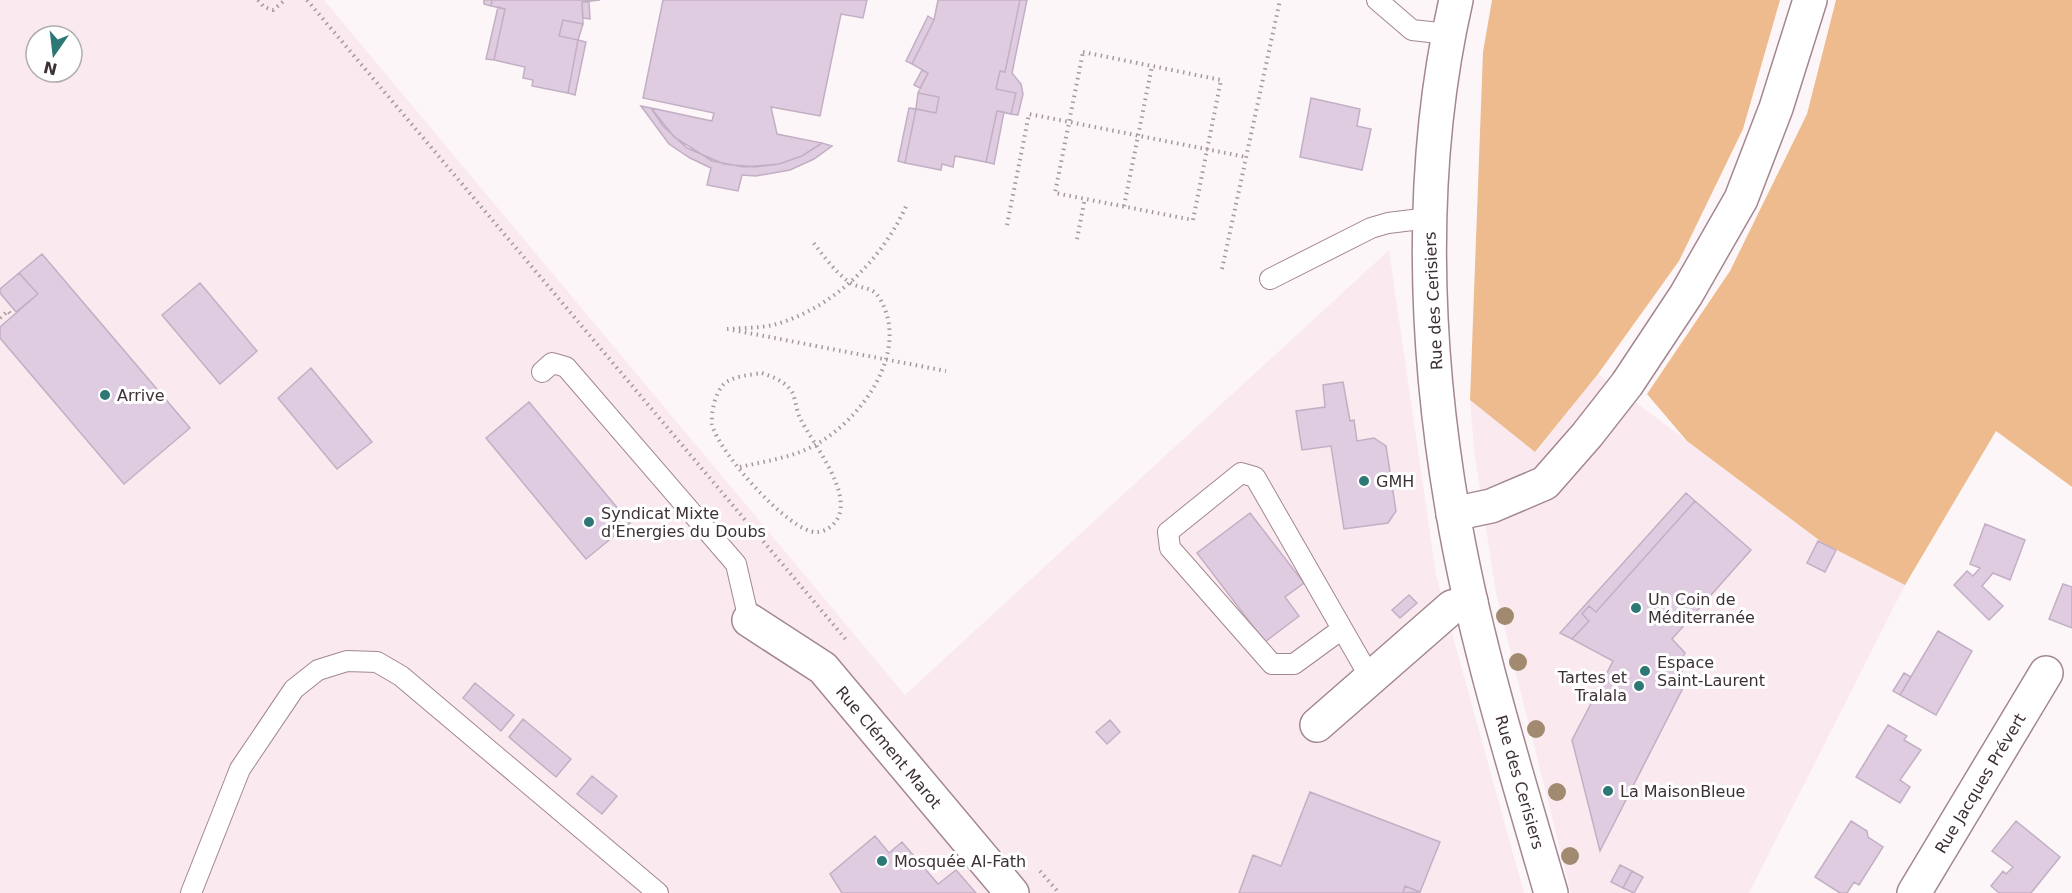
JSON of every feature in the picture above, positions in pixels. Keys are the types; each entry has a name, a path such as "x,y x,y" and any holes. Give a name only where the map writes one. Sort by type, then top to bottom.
{"street":[{"name":"Rue des Cerisiers","path":"1456,0 1448,34 1436,125 1429,218 1441,431 1453,514 1471,602 1551,893"},
{"path":"1453,514 1491,506 1545,483 1627,384 1686,295 1741,199 1776,108 1809,0"},
{"path":"1317,725 1452,607 1471,602"},
{"name":"Rue Clément Marot","path":"749,621 823,668 1012,893"},
{"name":"Rue Jacques Prévert","path":"1914,893 2046,673"}],"lane":[{"path":"1377,0 1412,30 1448,34"},
{"path":"1270,279 1371,228 1388,223 1429,218"},
{"path":"542,372 552,363 566,367 736,564 749,621"},
{"path":"1342,629 1294,664 1272,664 1170,548 1168,532 1241,473 1255,477 1371,679"},
{"path":"191,893 240,769 294,688 318,670 347,661 377,662 401,676 658,893"}],"path":[{"path":"258,0 264,7 273,10 285,0"},
{"path":"307,0 852,647"},
{"path":"1222,269 1280,0"},
{"path":"1083,52 1221,80 1193,220 1055,193 1069,122 1083,52"},
{"path":"1124,206 1152,66"},
{"path":"1007,225 1029,114 1246,157"},
{"path":"1077,239 1085,198"},
{"path":"907,204 886,244 851,283 808,309 773,325 727,329 886,357 946,371"},
{"path":"740,466 788,456 816,445 849,419 871,393 886,357 889,332 886,314 879,298 871,288 851,283 829,263 812,241"},
{"path":"0,318 8,311 12,316"},
{"path":"762,373 778,379 792,392 799,417 816,445 832,473 839,494 840,514 832,527 816,532 795,525 770,505 718,439 712,424 713,405 724,384 740,377 762,373"},
{"path":"1036,866 1059,893"}],"shaded area":[{"path":"0,0 324,0 905,695 1389,250 1436,575 1524,893 0,893"},
{"path":"1492,0 1780,0 1743,129 1679,261 1598,374 1535,452 1470,400 1483,52"},
{"path":"1836,0 2072,0 2072,487 1996,431 1905,585 1823,543 1687,441 1647,394 1730,271 1807,114"},
{"path":"1598,374 1823,543 1905,585 1749,893 1571,893 1496,593 1474,450 1470,400 1536,452"}],"building":[{"path":"484,0 492,0 491,6 484,4"},
{"path":"492,0 600,0 582,2 583,24 563,20 559,36 578,40 568,93 532,86 533,80 523,78 525,67 494,60 505,9 491,6"},
{"path":"663,0 867,0 863,18 841,14 820,116 771,107 777,134 822,143 802,156 779,164 744,167 712,161 674,137 651,108 712,121 714,113 643,98"},
{"path":"938,0 1020,0 1005,72 1000,71 996,89 1016,93 1011,114 997,111 986,162 955,156 953,167 942,164 941,170 905,163 916,109 936,113 939,97 918,93 928,73 912,64 934,20"},
{"path":"1020,0 1027,0 1012,73 1021,84 1023,94 1018,115 1011,114 1016,93 996,89 1000,71 1005,72"},
{"path":"582,2 589,2 590,19 583,18"},
{"path":"498,7 505,9 494,60 486,59"},
{"path":"928,16 934,20 912,64 906,61"},
{"path":"563,20 583,24 578,40 559,36"},
{"path":"578,40 586,42 575,95 568,93"},
{"path":"922,70 928,73 920,88 914,85"},
{"path":"918,93 939,97 936,113 916,109"},
{"path":"1311,98 1360,109 1357,126 1371,129 1362,170 1300,157"},
{"path":"641,106 651,108 663,126 687,148 724,164 755,167 779,164 802,156 822,143 832,146 814,159 790,170 756,176 742,175 738,191 707,185 711,168 669,144"},
{"path":"909,108 916,109 905,163 898,161"},
{"path":"997,111 1004,112 994,164 986,162"},
{"name":"Arrive","path":"42,254 190,428 124,484 0,338 0,327 38,294 19,273"},
{"path":"19,273 38,294 16,312 0,293 0,289"},
{"name":"Arrive","path":"200,283 257,351 220,384 162,315"},
{"path":"311,368 372,442 337,469 278,398"},
{"name":"GMH","path":"1343,382 1350,421 1354,420 1357,441 1374,438 1386,446 1396,511 1388,523 1344,529 1331,446 1302,450 1296,411 1325,407 1323,385"},
{"path":"529,402 630,523 586,559 486,438"},
{"path":"1686,493 1695,501 1596,612 1589,606 1582,614 1589,621 1572,639 1560,633"},
{"name":"Espace Saint-Laurent","path":"1695,501 1751,550 1672,639 1685,653 1681,661 1686,664 1679,678 1686,682 1600,851 1572,740 1613,661 1572,639 1589,621 1582,614 1589,606 1596,612"},
{"path":"1250,513 1304,583 1285,597 1299,616 1265,642 1197,553"},
{"path":"1985,524 2025,540 2010,580 1993,573 1982,586 2003,606 1989,620 1954,585 1967,571 1973,576 1980,568 1970,564"},
{"path":"1818,541 1836,550 1825,572 1807,563"},
{"path":"2063,584 2072,587 2072,628 2049,619"},
{"path":"1409,595 1417,603 1400,618 1392,610"},
{"path":"1938,631 1972,651 1936,715 1900,695"},
{"path":"1904,673 1911,677 1900,695 1893,691"},
{"path":"475,683 514,715 501,731 463,698"},
{"path":"523,719 571,759 556,777 509,737"},
{"path":"1110,720 1120,732 1107,744 1096,732"},
{"path":"1888,725 1907,736 1904,740 1921,750 1900,780 1910,787 1900,803 1856,777"},
{"path":"592,776 617,796 602,814 577,794"},
{"path":"1310,792 1440,842 1420,892 1405,886 1403,893 1239,893 1253,855 1281,866"},
{"path":"1851,821 1867,831 1868,837 1883,847 1859,885 1854,882 1847,893 1840,893 1815,877"},
{"path":"2016,821 2060,857 2031,893 1999,893 1991,886 2003,871 2006,874 2013,867 1992,851"},
{"name":"Mosquée Al-Fath","path":"875,836 889,853 902,842 938,884 956,870 976,893 842,893 830,874"},
{"path":"1620,865 1632,871 1623,888 1611,882"},
{"path":"1632,871 1643,877 1634,893 1623,888"},
{"path":"1405,886 1420,892 1403,893"}],"place":[{"name":"Arrive","path":"105,395"},
{"name":"GMH","path":"1364,481"},
{"name":"Syndicat Mixte d'Energies du Doubs","path":"589,522"},
{"name":"Un Coin de Méditerranée","path":"1636,608"},
{"name":"Espace Saint-Laurent","path":"1645,671"},
{"name":"Tartes et Tralala","path":"1639,686"},
{"name":"La MaisonBleue","path":"1608,791"},
{"name":"Mosquée Al-Fath","path":"882,861"}]}
